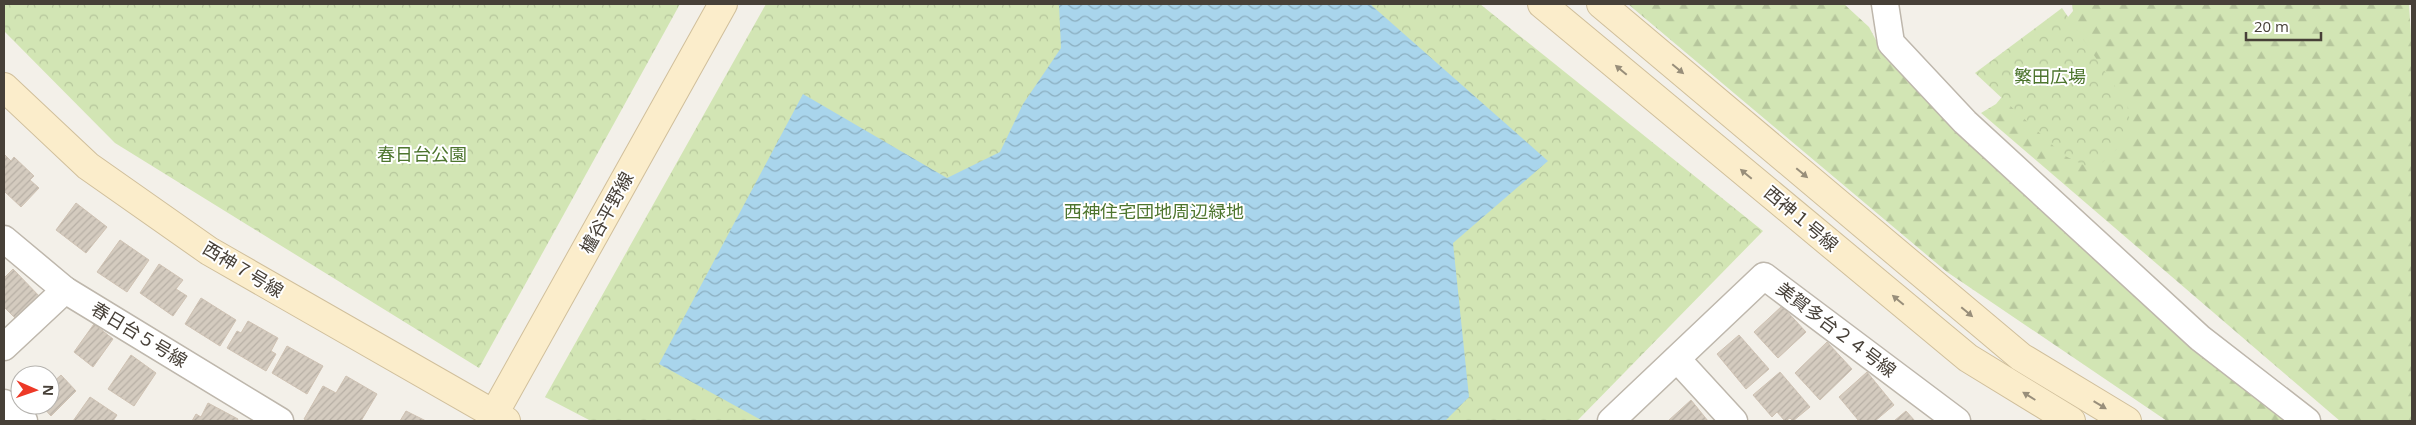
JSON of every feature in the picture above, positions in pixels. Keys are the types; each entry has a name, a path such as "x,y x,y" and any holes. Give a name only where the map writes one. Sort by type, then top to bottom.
{"street":[{"name":"櫨谷平野線","path":"497,419 723,4"},
{"name":"西神１号線","path":"1542,4 1968,358 2071,421"},
{"name":"西神１号線","path":"1600,4 2021,357 2127,421"},
{"path":"1884,4 1891,43 1965,122 2200,338 2307,421"},
{"name":"西神７号線","path":"8,99 88,166 209,251 497,419"},
{"name":"春日台５号線","path":"4,241 64,290 280,421"},
{"name":"美賀多台２４号線","path":"1612,421 1764,276 1957,421"},
{"path":"4,347 64,290"},
{"path":"1677,359 1734,421"},
{"path":"4,403 24,421"}],"green space":[{"name":"春日台公園","path":"4,4 680,4 479,368 115,143 4,31"},
{"name":"西神住宅団地周辺緑地","path":"766,4 1480,4 1763,231 1577,421 591,421 545,397"},
{"path":"1628,4 1844,4 1869,27 1886,59 2112,268 2295,421 2167,421 1947,272"},
{"path":"2072,4 2409,4 2412,51 2412,421 2340,421 1981,113 1996,104 2073,11"},
{"name":"繁田広場","path":"2062,8 2127,104 2132,135 2094,170 2063,155 1975,73"}],"water":[{"name":"西神住宅団地周辺緑地","path":"1059,4 1370,4 1548,161 1453,243 1469,397 1445,421 763,421 659,364 803,94 947,178 1000,152 1023,104 1061,48"}],"building":[{"path":"4,154 11,161 14,157 34,176 30,180 39,188 21,207 4,191"},
{"path":"76,203 107,227 86,253 56,230"},
{"path":"120,240 149,260 127,292 97,272"},
{"path":"159,264 183,280 176,289 187,296 173,316 140,293"},
{"path":"13,269 42,299 19,322 4,307 4,278"},
{"path":"201,298 236,320 220,346 185,324"},
{"path":"1782,306 1806,332 1778,358 1754,332"},
{"path":"248,321 278,338 271,351 276,354 266,371 227,348 237,331 241,333"},
{"path":"94,324 113,339 93,367 74,352"},
{"path":"1739,335 1769,369 1746,389 1717,354"},
{"path":"1827,342 1852,369 1820,400 1795,373"},
{"path":"287,346 323,366 307,394 272,373"},
{"path":"131,355 156,373 134,406 108,389"},
{"path":"1780,372 1810,407 1793,421 1790,418 1785,421 1777,412 1772,417 1753,395"},
{"path":"1867,372 1894,405 1875,421 1859,421 1839,397"},
{"path":"60,376 76,391 60,407"},
{"path":"346,376 377,394 361,421 308,421 304,419 323,386 336,393"},
{"path":"90,397 117,415 113,421 73,421"},
{"path":"1691,400 1708,421 1668,421"},
{"path":"208,403 238,419 237,421 192,421 196,414 201,417"},
{"path":"406,411 426,421 400,421"},
{"path":"1906,411 1915,421 1894,421"}]}
